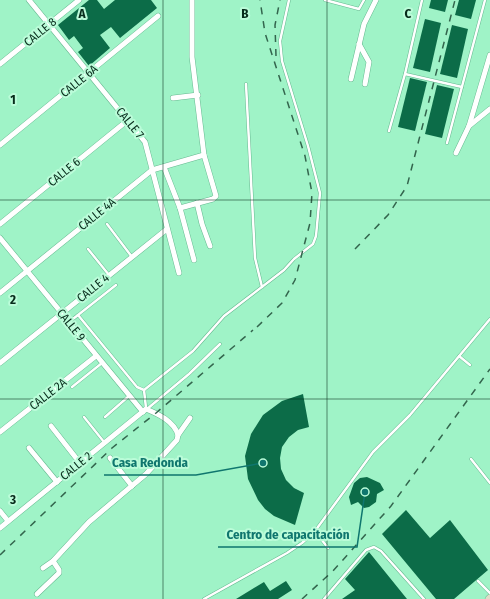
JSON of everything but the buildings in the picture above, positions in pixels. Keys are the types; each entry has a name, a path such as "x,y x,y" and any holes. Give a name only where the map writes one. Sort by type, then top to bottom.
{"street":[{"name":"CALLE 7","path":"29,0 145,142 179,273"},
{"name":"CALLE 8","path":"0,64 79,0"},
{"path":"180,208 213,199 216,196 204,155 192,51 192,0"},
{"path":"351,79 365,21 376,0"},
{"name":"CALLE 6A","path":"0,145 158,16"},
{"path":"359,44 369,62 365,84"},
{"path":"456,152 470,126 490,56"},
{"path":"173,98 198,96"},
{"path":"470,126 490,109"},
{"name":"CALLE 6","path":"0,224 128,120"},
{"name":"CALLE 4A","path":"0,293 152,170 204,155"},
{"path":"164,167 180,208 194,260"},
{"path":"197,203 202,224 210,246"},
{"name":"CALLE 4","path":"0,363 167,229"},
{"name":"CALLE 9","path":"0,238 129,396 144,410"},
{"name":"CALLE 2A","path":"0,432 96,356"},
{"path":"144,410 161,416 171,425 178,435"},
{"name":"CALLE 2","path":"0,528 144,410"},
{"path":"43,568 53,561 89,522 146,474 177,440 178,435 190,418"},
{"path":"51,426 80,463"},
{"path":"29,448 56,482"},
{"path":"110,458 132,486"},
{"path":"0,511 8,521"},
{"path":"37,594 59,573 59,570 53,561"}],"lane":[{"path":"144,390 193,351 224,316 284,270 294,259 313,244 319,214 320,194 282,61 280,41 289,0"},
{"path":"325,0 359,9 364,0"},
{"path":"389,131 405,74 422,0"},
{"path":"447,142 485,0"},
{"path":"405,74 462,87"},
{"path":"246,84 255,258 262,287"},
{"path":"107,224 132,257"},
{"path":"88,249 109,275"},
{"path":"69,322 116,285"},
{"path":"78,315 137,387 144,390"},
{"path":"204,599 302,544 315,531 373,452 410,415 490,319"},
{"name":"CALLE 2","path":"144,410 189,374 220,344"},
{"path":"459,356 470,365"},
{"path":"72,387 102,363"},
{"path":"144,390 144,410"},
{"path":"105,417 129,396"},
{"path":"84,417 105,443"},
{"path":"471,459 490,483"},
{"path":"315,531 328,548"},
{"path":"324,599 366,550 374,547 381,551 424,599"},
{"path":"478,581 490,593"}],"railway":[{"path":"257,327 282,303 295,280 310,223 312,193 305,156 265,33 260,0"},
{"path":"276,56 275,25 280,0"},
{"path":"355,249 388,215 407,186 455,0"},
{"path":"0,555 112,448 156,413 253,330"},
{"path":"302,599 333,571 391,506 490,369"}],"place":[{"name":"Casa Redonda","path":"263,463"},
{"name":"Centro de capacitación","path":"365,492"}]}
